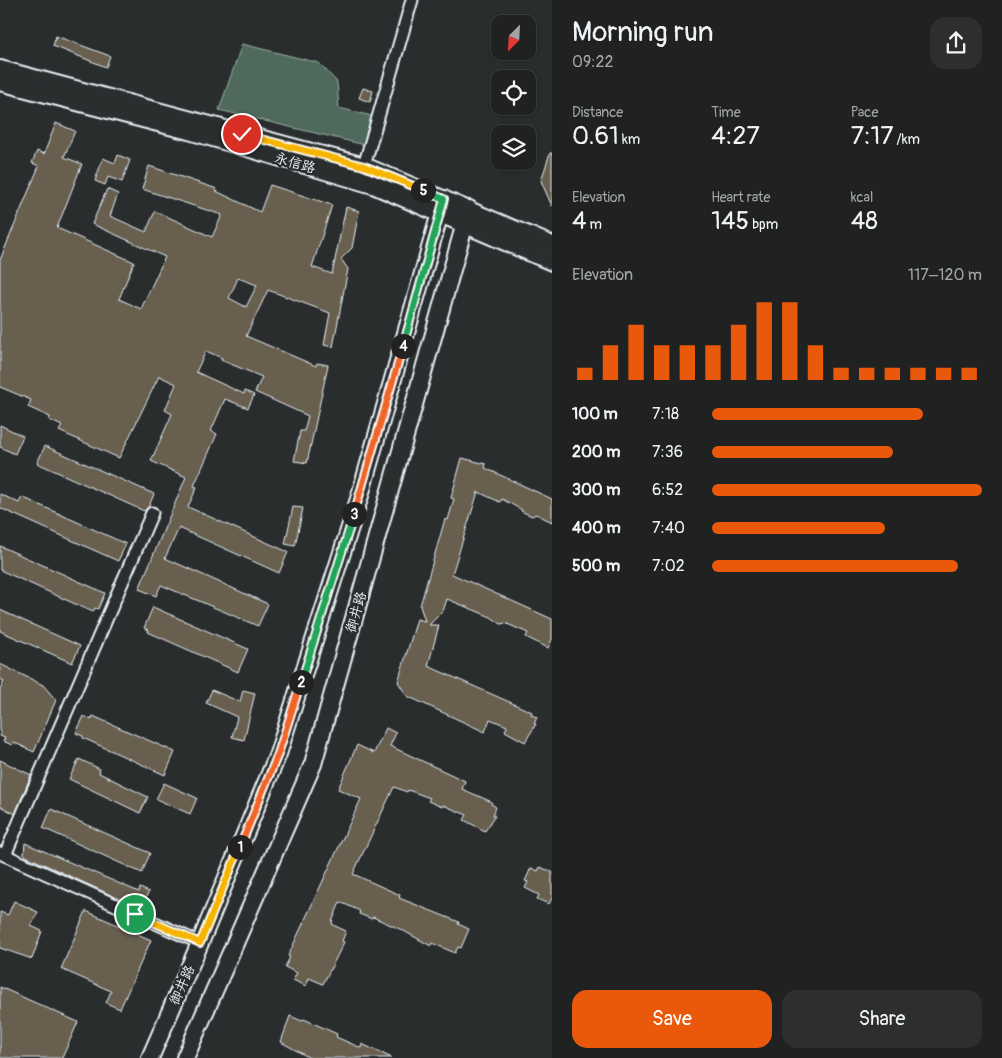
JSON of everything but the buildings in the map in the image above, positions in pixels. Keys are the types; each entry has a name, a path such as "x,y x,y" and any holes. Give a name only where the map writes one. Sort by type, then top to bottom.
{"street":[{"path":"364,166 412,0"},
{"name":"永信路","path":"0,68 364,166 552,262"},
{"name":"永信路","path":"0,82 189,132 442,206"},
{"name":"御井路","path":"150,1058 278,754 359,499 442,206"},
{"name":"永信路","path":"467,217 552,245"},
{"name":"御井路","path":"186,1058 313,764 467,217"},
{"path":"152,513 2,854 200,943"}],"green space":[{"path":"242,44 319,63 337,82 339,108 372,116 365,145 219,110"}],"route":[{"path":"135,914 200,943 278,754 359,499 444,199 364,166 242,134"}]}
